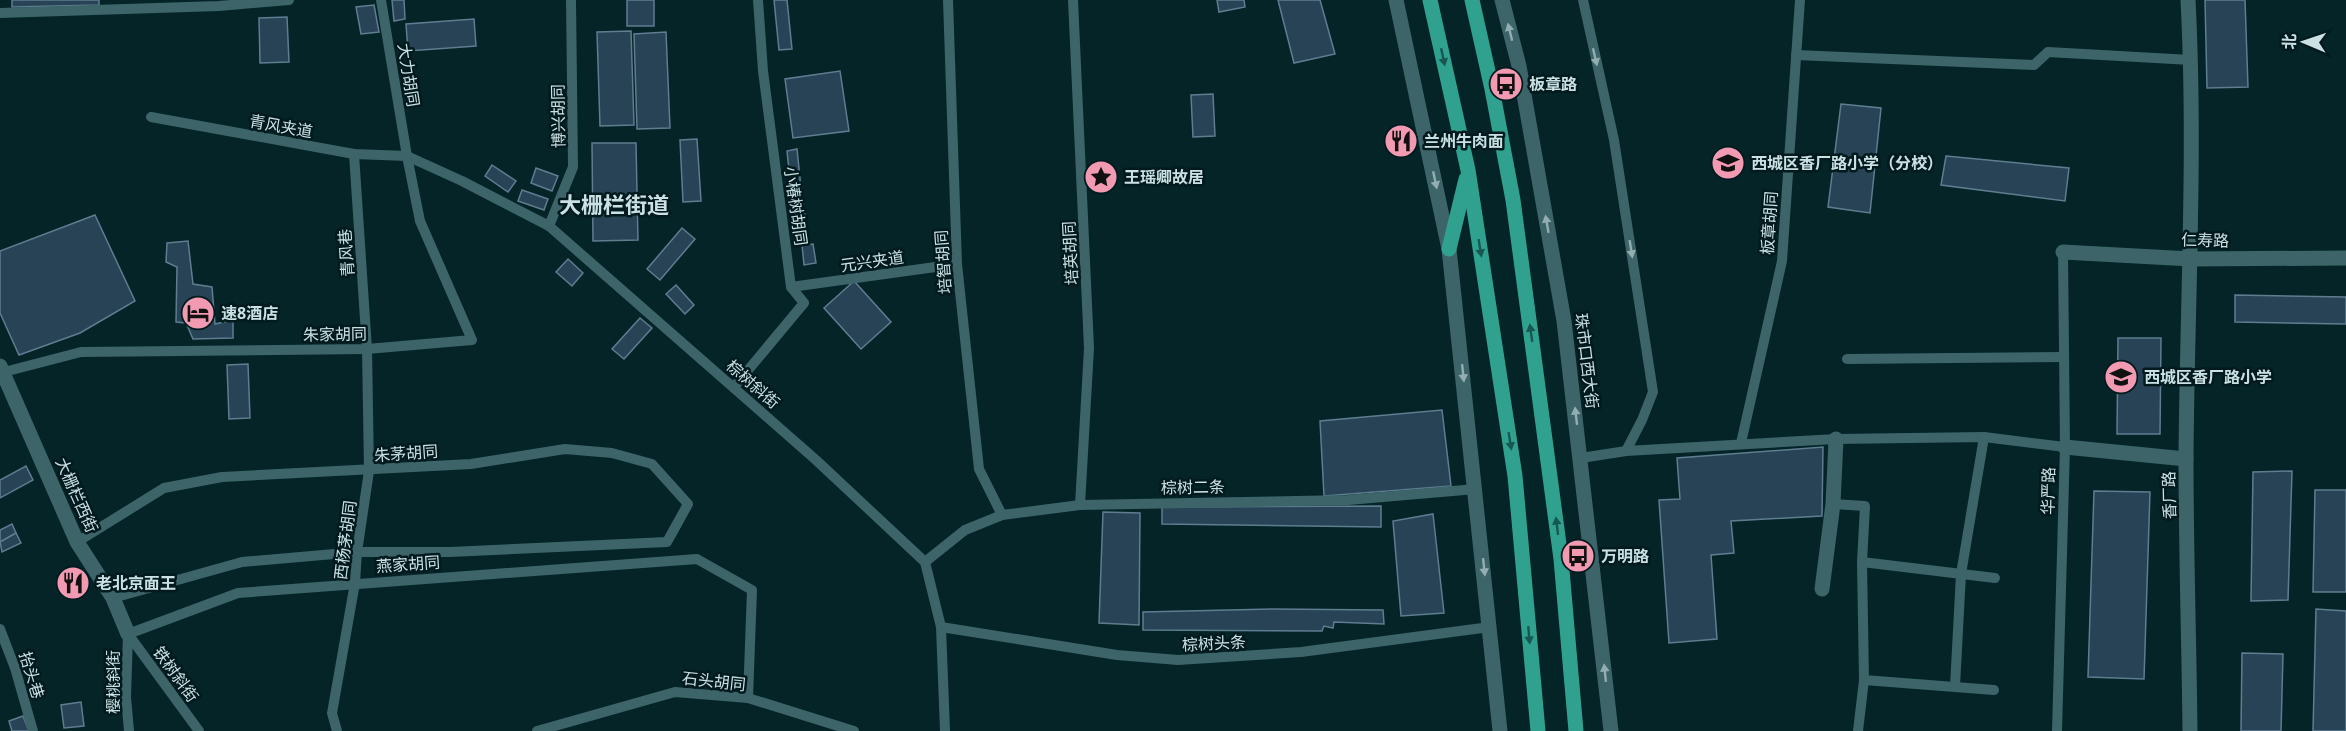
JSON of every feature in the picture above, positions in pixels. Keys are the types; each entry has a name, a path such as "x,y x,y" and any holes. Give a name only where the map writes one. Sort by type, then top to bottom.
{"main road":[{"path":"1431,0 1468,170 1515,476 1538,731"},
{"path":"1472,0 1513,200 1561,559 1576,731"},
{"path":"1449,249 1468,170"}],"street":[{"path":"1396,0 1449,249 1500,731"},
{"name":"珠市口西大街","path":"1502,0 1518,66 1564,321 1611,731"},
{"name":"香厂路","path":"2188,0 2191,60 2191,259 2187,459 2190,731"},
{"name":"仁寿路","path":"2063,252 2191,259 2346,258"},
{"name":"大栅栏西街","path":"2,369 77,542 113,598 128,634"},
{"path":"1822,589 1833,504 1836,439"},
{"path":"2064,447 2187,459"}],"lane":[{"path":"0,13 219,6 289,0"},
{"name":"大力胡同","path":"381,0 406,156"},
{"name":"博兴胡同","path":"549,226 573,167 571,0"},
{"name":"小椿树胡同","path":"734,387 804,303 791,287 762,71 758,0"},
{"name":"培智胡同","path":"948,0 957,264 979,469 1002,516"},
{"name":"培英胡同","path":"1073,0 1089,348 1080,505"},
{"path":"1583,0 1614,140 1653,392 1626,451"},
{"name":"板章胡同","path":"1741,443 1782,261 1800,0"},
{"path":"1796,55 2034,65 2048,52 2191,60"},
{"name":"青风夹道","path":"151,117 354,154 406,156"},
{"name":"青风巷","path":"354,154 367,349"},
{"name":"棕树斜街","path":"406,156 462,181 549,226 816,460 925,562"},
{"name":"朱家胡同","path":"2,369 81,352 367,349 472,340 420,221 406,156"},
{"name":"华严路","path":"2057,731 2064,447 2063,252"},
{"name":"元兴夹道","path":"791,287 957,264"},
{"name":"西杨茅胡同","path":"337,731 332,713 355,583 357,552 369,471 367,349"},
{"path":"1847,359 2064,357"},
{"path":"1581,458 1626,451 1836,439 1984,437 2064,447"},
{"path":"1955,686 1961,574 1984,437"},
{"name":"朱茅胡同","path":"77,542 164,488 222,477 471,464 565,449 612,453 652,464 688,504 667,542 450,552 357,552"},
{"name":"棕树二条","path":"925,562 965,530 1002,516 1080,505 1347,500 1476,489"},
{"path":"1833,504 1865,506 1862,562 1864,680 1857,731"},
{"path":"113,598 242,562 357,552"},
{"name":"燕家胡同","path":"128,634 238,593 697,559 752,590 748,698"},
{"path":"925,562 941,627 945,731"},
{"path":"1862,562 1995,578"},
{"name":"棕树头条","path":"941,627 1118,655 1178,660 1302,652 1490,627"},
{"name":"抬头巷","path":"0,629 15,668 33,731"},
{"name":"樱桃斜街","path":"128,634 126,697 129,731"},
{"name":"铁树斜街","path":"128,634 199,731"},
{"path":"1864,680 1995,690"},
{"name":"石头胡同","path":"537,731 675,692 748,698 854,731"}],"building":[{"path":"12,0 99,0 99,5 12,7"},
{"path":"392,0 404,0 405,19 394,21"},
{"path":"627,0 654,0 654,26 627,26"},
{"path":"774,0 787,0 792,49 779,50"},
{"path":"1217,0 1244,0 1245,7 1219,12"},
{"path":"1278,0 1320,0 1335,54 1294,63"},
{"path":"2205,0 2245,0 2248,87 2207,88"},
{"path":"374,5 379,32 361,34 356,7"},
{"path":"287,17 289,62 260,63 259,18"},
{"path":"474,19 476,46 408,51 406,24"},
{"path":"631,31 634,125 600,126 597,32"},
{"path":"666,32 670,128 637,129 634,34"},
{"path":"840,71 849,131 793,138 785,79"},
{"path":"1213,94 1215,136 1193,137 1191,95"},
{"path":"1841,104 1881,108 1870,213 1828,207"},
{"path":"697,139 701,201 683,202 680,140"},
{"path":"592,143 636,143 638,240 593,241"},
{"path":"797,149 803,207 793,208 787,151"},
{"path":"1946,156 2069,168 2065,201 1941,185"},
{"path":"492,165 516,181 508,192 485,176"},
{"path":"536,168 558,176 552,191 531,183"},
{"path":"522,190 548,199 544,210 518,201"},
{"path":"805,213 808,236 800,237 796,215"},
{"path":"95,215 135,301 80,333 19,355 0,313 0,251"},
{"path":"682,228 695,239 660,280 647,269"},
{"path":"188,241 193,284 212,287 215,324 233,320 233,338 193,339 186,323 176,322 177,267 166,262 167,243"},
{"path":"813,244 816,263 804,265 802,245"},
{"path":"568,259 583,273 572,286 556,272"},
{"path":"854,281 891,322 861,349 824,308"},
{"path":"676,285 694,305 685,314 666,294"},
{"path":"2235,295 2346,297 2346,324 2235,322"},
{"path":"640,318 652,328 624,359 612,349"},
{"path":"2118,338 2161,338 2160,434 2117,434"},
{"path":"248,364 250,418 229,419 227,365"},
{"path":"1442,410 1451,486 1324,496 1320,421"},
{"path":"1823,447 1822,516 1731,521 1734,553 1711,555 1717,639 1669,643 1659,500 1680,499 1677,458"},
{"path":"26,466 33,480 0,498 0,480"},
{"path":"2292,471 2288,600 2251,601 2253,472"},
{"path":"2315,490 2346,490 2346,592 2313,592"},
{"path":"2094,491 2150,492 2144,679 2088,677"},
{"path":"1381,506 1381,527 1162,524 1162,507"},
{"path":"1103,512 1140,513 1139,625 1099,623"},
{"path":"1433,514 1444,613 1401,616 1393,521"},
{"path":"12,524 16,533 0,542 0,530"},
{"path":"16,533 21,543 2,552 0,542"},
{"path":"1272,609 1383,610 1384,624 1334,622 1333,628 1324,626 1322,631 1143,630 1143,612"},
{"path":"2316,609 2346,611 2346,731 2313,731"},
{"path":"2242,653 2283,654 2281,731 2241,731"},
{"path":"81,702 84,726 64,728 61,705"},
{"path":"23,716 29,731 12,731 9,721"}],"place":[{"name":"板章路","path":"1506,84"},
{"name":"兰州牛肉面","path":"1401,141"},
{"name":"西城区香厂路小学（分校）","path":"1728,163"},
{"name":"王瑶卿故居","path":"1101,177"},
{"name":"速8酒店","path":"198,313"},
{"name":"西城区香厂路小学","path":"2121,377"},
{"name":"万明路","path":"1578,556"},
{"name":"老北京面王","path":"73,583"}],"district":[{"name":"大栅栏街道","path":"614,205"}]}
